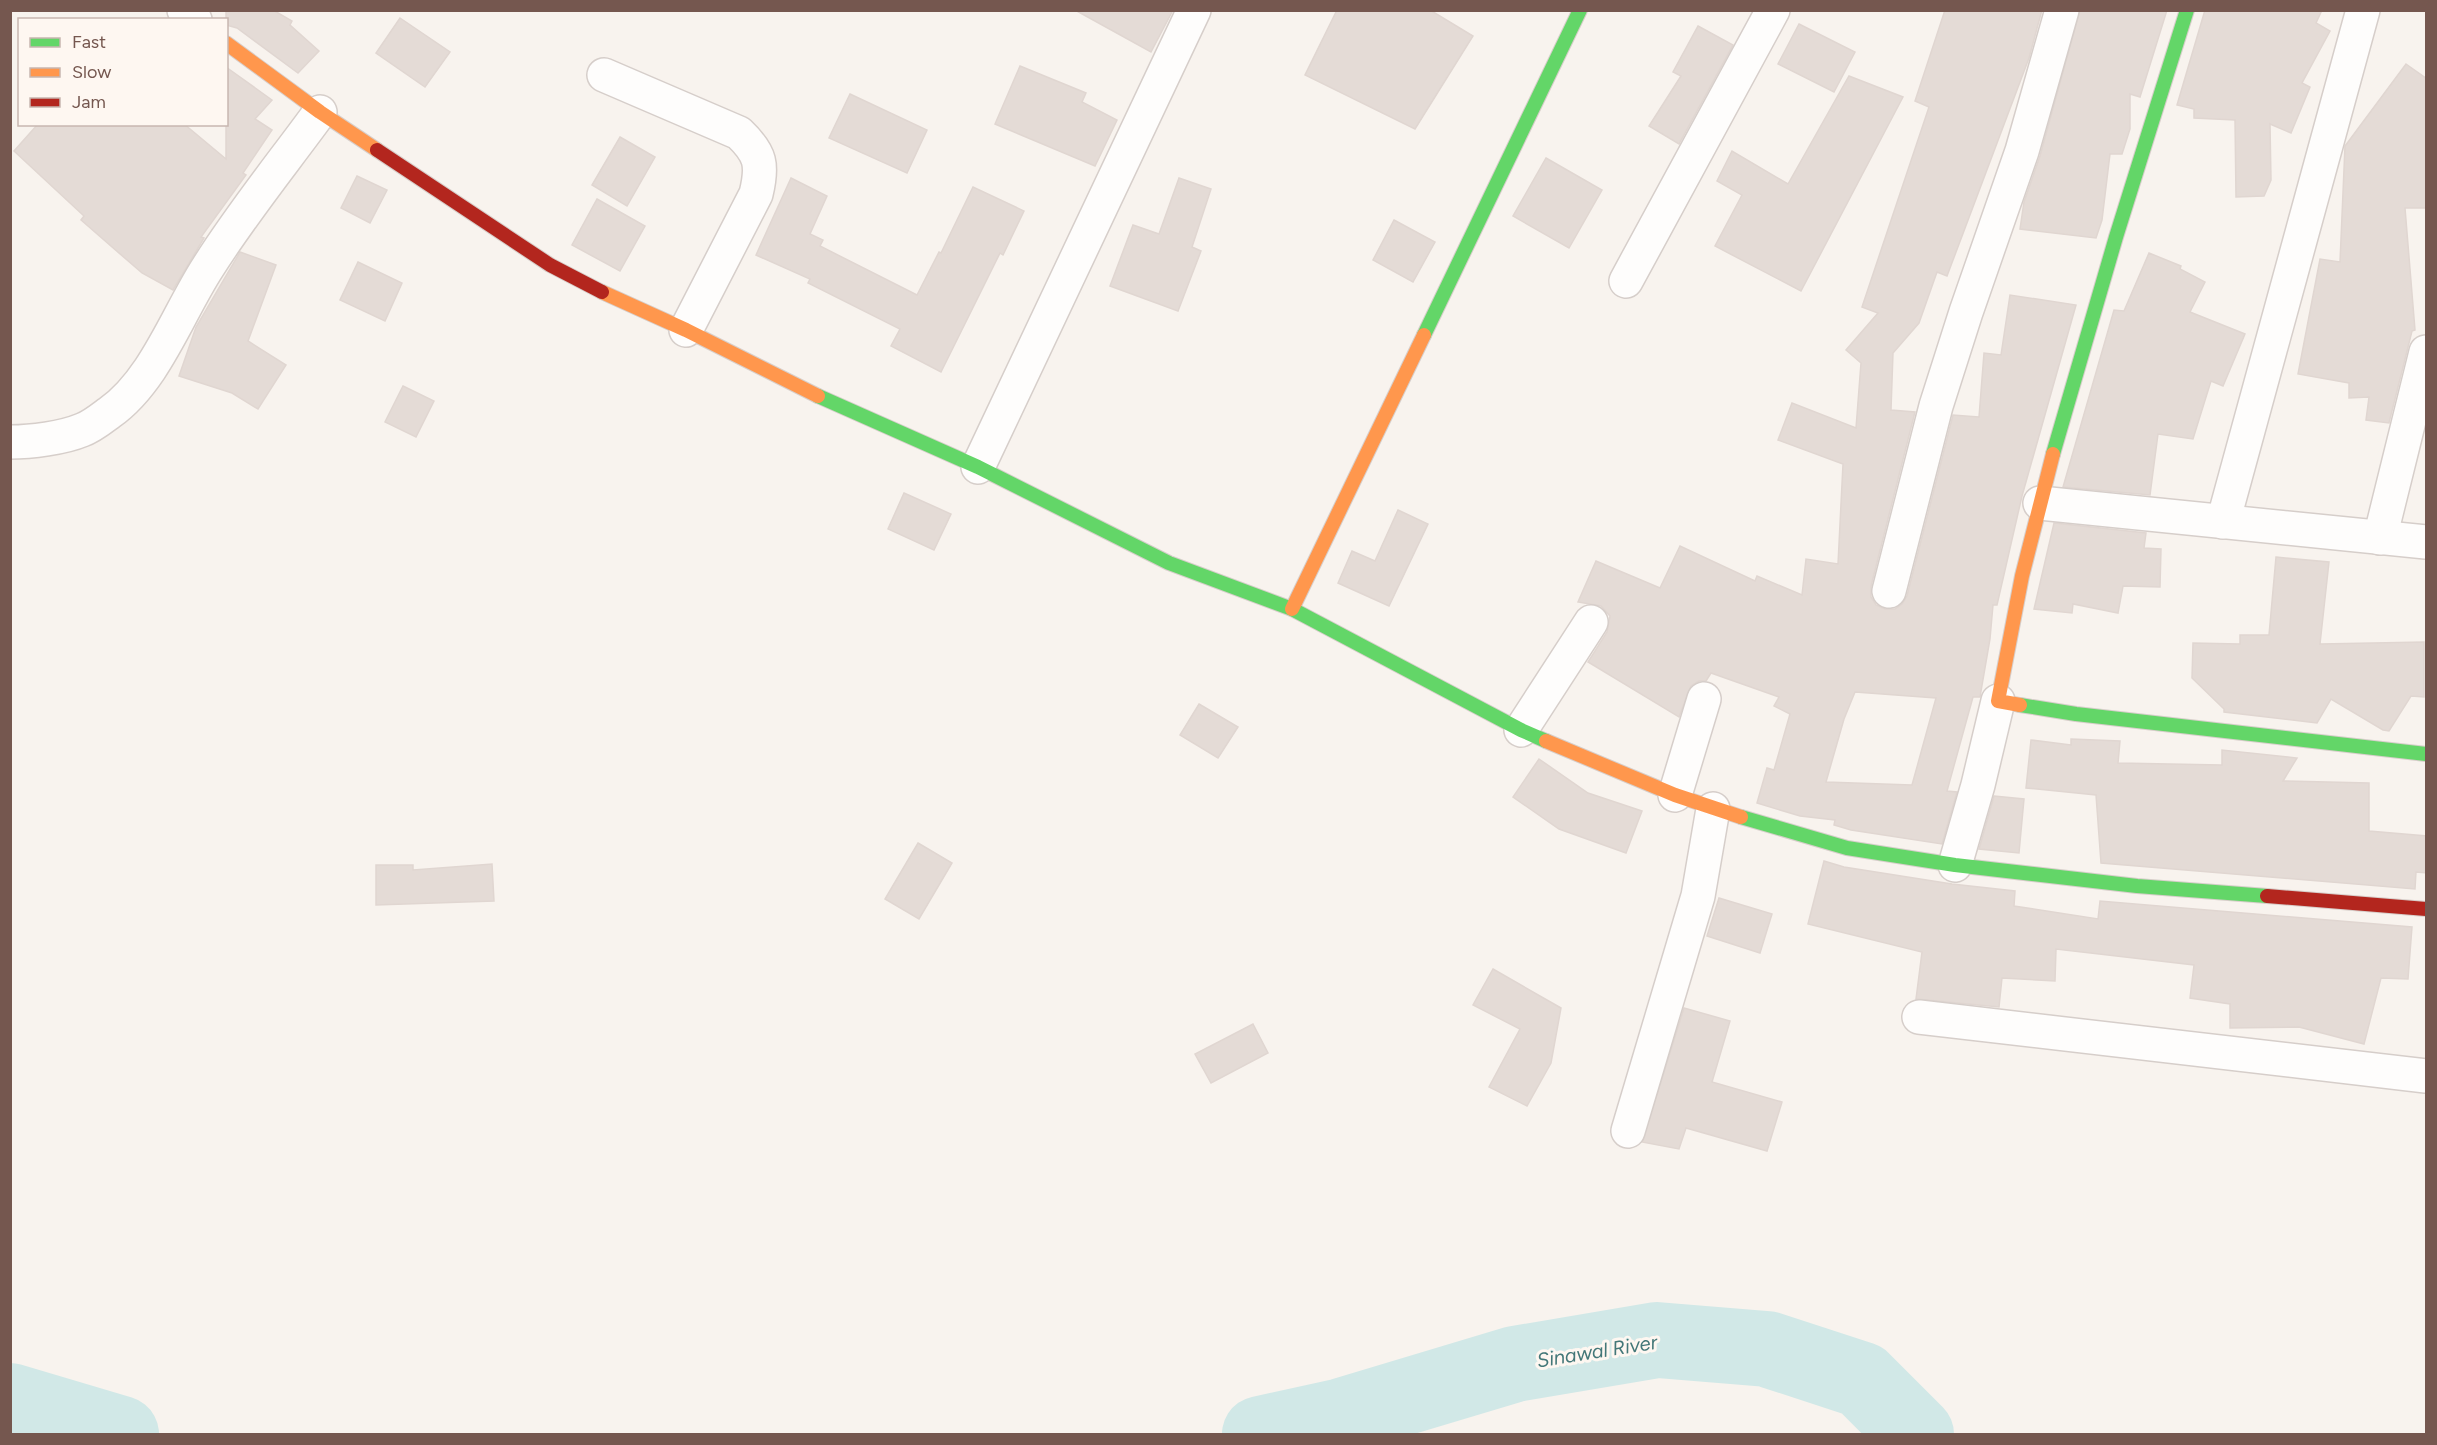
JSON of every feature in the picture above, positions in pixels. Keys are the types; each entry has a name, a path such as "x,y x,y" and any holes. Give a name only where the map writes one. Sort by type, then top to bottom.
{"street":[{"path":"978,467 1194,10"},
{"path":"1292,609 1580,10"},
{"path":"1626,281 1773,10"},
{"path":"1889,591 1936,406 1965,312 2022,151 2062,10"},
{"path":"1955,865 1978,785 1998,701 2013,619 2040,503 2128,195 2187,10"},
{"path":"2223,522 2363,10"},
{"path":"228,44 320,112 550,264 602,292 686,330 796,386 978,467 1168,563 1292,609 1521,729 1675,795 1713,809 1847,848 1955,865 2137,886 2427,909"},
{"path":"604,75 739,133 752,146 760,160 760,178 756,195 686,330"},
{"path":"10,442 30,442 82,430 111,412 131,393 150,368 206,270 232,230 320,112"},
{"path":"2380,538 2427,352"},
{"path":"2040,503 2427,542"},
{"path":"1521,729 1590,622"},
{"path":"1675,795 1704,699"},
{"path":"1998,701 2076,714 2427,754"},
{"path":"1628,1131 1698,896 1713,809"},
{"path":"1918,1017 2427,1076"}],"building":[{"path":"226,10 273,10 292,21 290,25 319,51 298,73 237,28 228,26 228,18 226,18"},
{"path":"1075,10 1173,10 1151,52"},
{"path":"1337,10 1430,10 1473,36 1415,129 1305,75"},
{"path":"1945,10 2042,10 2029,58 1947,276 1937,272 1919,323 1893,353 1891,410 1915,412 1871,586 1871,597 1876,605 1885,609 1895,609 1907,596 1953,415 1979,417 1984,353 2001,355 2010,295 2076,305 2022,496 1997,605 1993,605 1980,697 1973,697 1947,791 1957,792 1942,844 1851,830 1834,825 1835,820 1800,816 1757,803 1767,768 1774,770 1790,714 1774,706 1779,697 1711,673 1706,681 1699,681 1691,686 1679,717 1588,662 1607,632 1610,616 1601,606 1578,602 1596,561 1660,588 1680,546 1755,581 1757,576 1802,595 1806,559 1838,564 1843,464 1778,440 1792,403 1856,428 1861,363 1846,350 1878,313 1862,307 1929,107 1915,101","holes":["1855,692 1936,698 1912,785 1826,782 1844,719"]},
{"path":"2080,10 2167,10 2140,97 2130,94 2130,129 2122,154 2110,154 2102,220 2096,238 2020,229 2024,202 2040,156"},
{"path":"2205,10 2322,10 2316,23 2330,31 2302,83 2310,87 2291,133 2270,124 2271,180 2264,196 2236,197 2235,120 2194,118 2194,109 2177,105"},
{"path":"400,18 450,52 425,87 376,53"},
{"path":"1799,24 1855,52 1834,92 1778,64"},
{"path":"1698,26 1733,45 1679,144 1649,126 1681,76 1673,72"},
{"path":"2406,64 2427,79 2427,208 2405,208 2415,330 2412,331 2389,423 2366,420 2369,397 2349,398 2349,383 2298,374 2320,259 2340,262 2345,146"},
{"path":"1020,66 1086,93 1082,102 1117,120 1095,166 995,124"},
{"path":"228,68 272,100 255,119 272,130 243,173 246,175 201,237 204,238 173,290 142,273 81,220 84,216 14,151 36,126 186,126 226,159"},
{"path":"1849,76 1903,97 1801,291 1715,246 1742,195 1717,181 1732,151 1788,184"},
{"path":"850,94 927,130 907,173 829,138"},
{"path":"620,137 655,157 627,206 592,185"},
{"path":"1546,158 1602,190 1569,248 1513,216"},
{"path":"357,176 387,190 370,223 341,208"},
{"path":"791,178 827,196 810,234 823,240 820,246 917,295 939,252 941,253 973,187 1024,211 1003,255 1000,253 941,372 891,346 900,329 808,283 810,279 756,255"},
{"path":"1179,178 1211,189 1192,247 1201,251 1178,311 1110,286 1133,225 1159,234"},
{"path":"597,199 645,226 620,271 572,245"},
{"path":"1394,220 1435,242 1413,282 1373,260"},
{"path":"240,252 276,265 248,341 286,365 258,409 232,393 179,376 196,327"},
{"path":"2149,253 2181,266 2180,269 2205,282 2190,312 2245,334 2223,386 2211,381 2193,439 2158,434 2150,495 2063,487 2114,310 2124,311"},
{"path":"358,262 402,283 385,321 340,300"},
{"path":"403,386 434,401 416,437 385,422"},
{"path":"904,493 951,514 934,550 888,529"},
{"path":"1398,510 1428,524 1389,606 1338,583 1352,551 1375,561"},
{"path":"2054,523 2146,533 2144,548 2161,549 2160,587 2123,586 2118,613 2073,604 2072,613 2034,609"},
{"path":"2276,557 2329,562 2320,644 2424,642 2424,697 2411,696 2389,731 2383,730 2331,699 2317,723 2224,712 2224,709 2192,678 2193,643 2240,644 2240,635 2269,635"},
{"path":"1199,704 1238,727 1218,758 1180,735"},
{"path":"2071,739 2120,741 2118,763 2222,765 2222,750 2297,758 2283,781 2369,783 2369,831 2427,836 2427,873 2416,872 2415,889 2101,863 2096,795 2026,788 2031,740 2071,745"},
{"path":"1539,759 1588,793 1642,811 1626,853 1559,829 1513,797"},
{"path":"1994,796 2024,799 2019,853 1979,849"},
{"path":"918,843 952,863 919,919 885,899"},
{"path":"1824,861 1844,867 1952,884 2015,891 2014,906 2098,919 2100,901 2412,927 2408,979 2381,978 2364,1044 2299,1027 2230,1028 2230,1004 2190,998 2194,965 2056,949 2055,981 2002,978 1999,1007 1916,999 1922,952 1808,924"},
{"path":"492,864 494,901 376,905 376,865 413,865 413,870"},
{"path":"1719,898 1772,914 1760,953 1707,936"},
{"path":"1493,969 1561,1008 1551,1063 1527,1106 1489,1087 1520,1029 1473,1005"},
{"path":"1684,1008 1730,1021 1712,1082 1782,1102 1767,1151 1686,1128 1679,1149 1642,1142"},
{"path":"1253,1024 1268,1053 1211,1083 1195,1054"}],"waterway":[{"name":"Sinawal River","path":"1260,1434 1342,1416 1515,1364 1657,1340 1767,1349 1862,1380 1916,1434"},
{"name":"Sinawal River","path":"10,1401 121,1434"}],"traffic: fast":[{"path":"1424,335 1580,10"},
{"path":"2053,454 2116,237 2187,10"},
{"path":"818,396 978,467 1169,563 1292,609 1546,741"},
{"path":"2020,705 2076,714 2426,754"},
{"path":"1741,817 1847,848 1955,865 2137,886 2267,896"}],"traffic: slow":[{"path":"228,44 320,112 377,150"},
{"path":"602,292 686,330 818,396"},
{"path":"1292,609 1424,335"},
{"path":"2020,705 1998,701 2022,576 2053,454"},
{"path":"1546,741 1675,795 1741,817"}],"traffic: jam":[{"path":"377,150 550,265 602,292"},
{"path":"2267,896 2426,909"}]}
